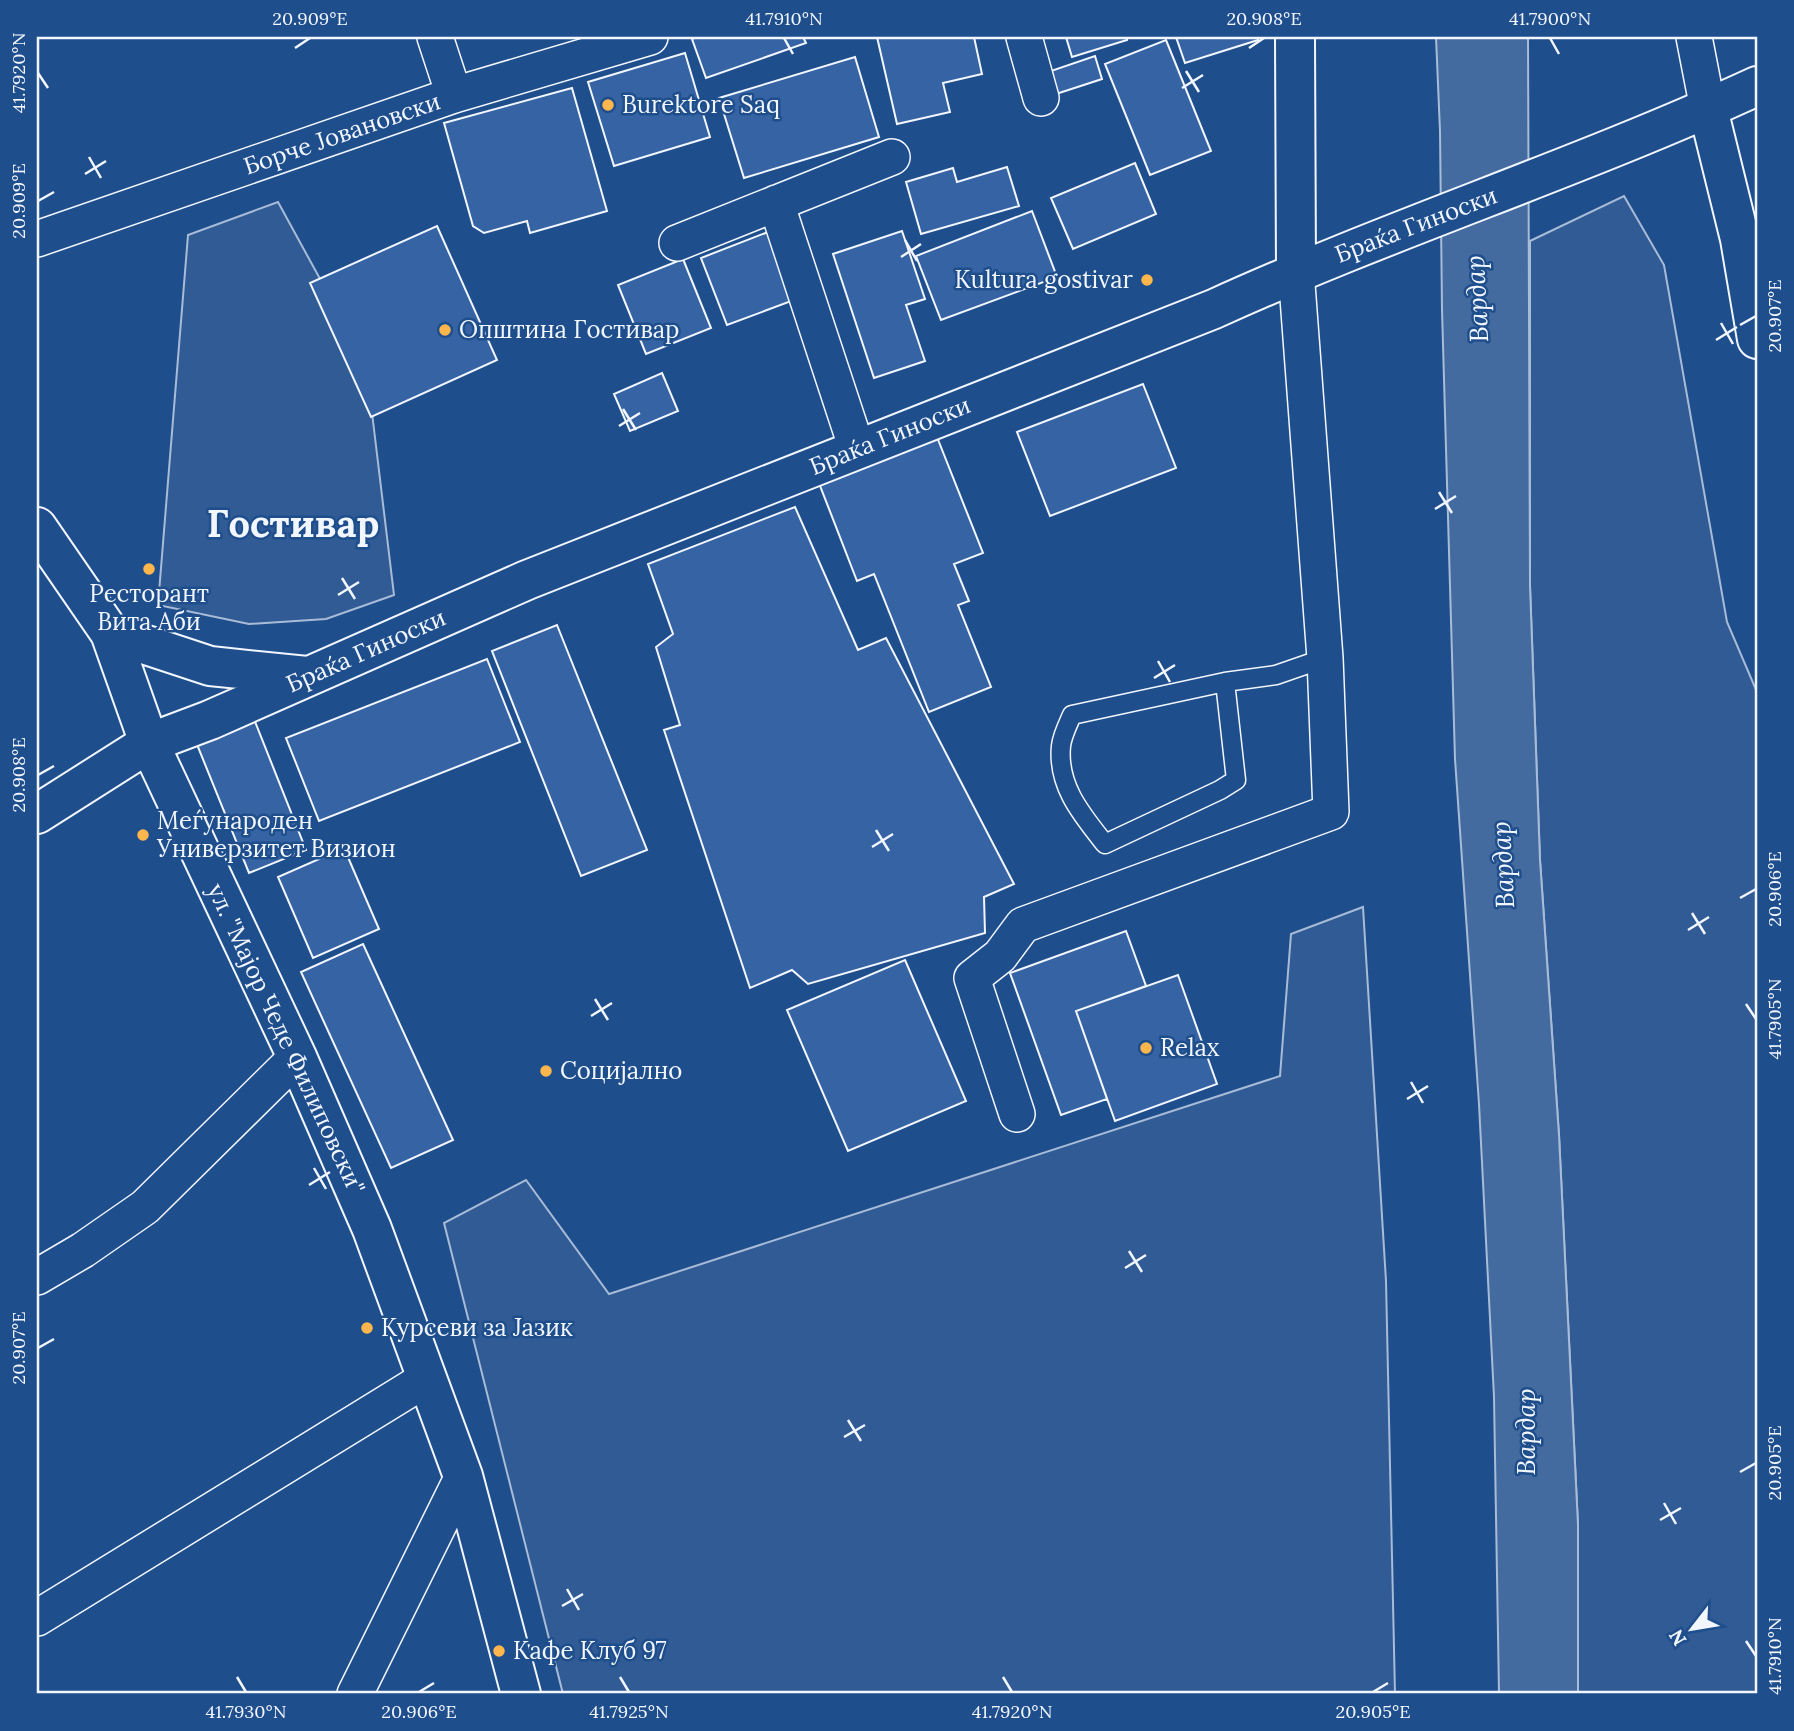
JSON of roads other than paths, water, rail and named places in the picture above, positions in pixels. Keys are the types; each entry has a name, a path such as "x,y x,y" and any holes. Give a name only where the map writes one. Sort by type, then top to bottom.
{"street":[{"path":"435,37 454,95"},
{"name":"Борче Јовановски","path":"37,239 454,95 650,37"},
{"path":"1024,37 1041,98"},
{"path":"1017,1114 972,978 1000,956 1023,925 1331,812 1325,658 1296,271 1295,37"},
{"path":"1694,37 1708,109 1740,239 1757,339"},
{"name":"Браќа Гиноски","path":"37,814 149,743 211,720 527,580 1214,309 1296,271 1602,152 1757,86"},
{"path":"677,243 892,157"},
{"path":"776,203 857,449"},
{"name":"ул. \"Мајор Чеде Филиповски\"","path":"37,527 110,633 149,743 297,1057 372,1229 463,1476 521,1694"},
{"path":"110,633 209,666 309,676"},
{"path":"37,1277 83,1250 145,1207 297,1057"},
{"path":"37,1618 426,1379"},
{"path":"355,1694 463,1476"}],"lane":[{"path":"1225,682 1236,780 1105,844 1080,812 1062,778 1060,744 1072,715 1225,682 1276,675 1325,658"}],"water":[{"name":"Вардар","path":"1436,37 1528,37 1530,586 1540,860 1559,1135 1578,1525 1578,1694 1499,1694 1494,1397 1479,1104 1455,759"}],"place":[{"name":"Burektore Saq","path":"608,105"},
{"name":"Kultura gostivar","path":"1147,280"},
{"name":"Општина Гостивар","path":"445,330"},
{"name":"Ресторант Вита Аби","path":"149,569"},
{"name":"Меѓународен Универзитет Визион","path":"143,835"},
{"name":"Relax","path":"1146,1048"},
{"name":"Социјално","path":"546,1071"},
{"name":"Курсеви за Јазик","path":"367,1328"},
{"name":"Кафе Клуб 97","path":"499,1651"}],"district":[{"name":"Гостивар","path":"293,524"}]}
